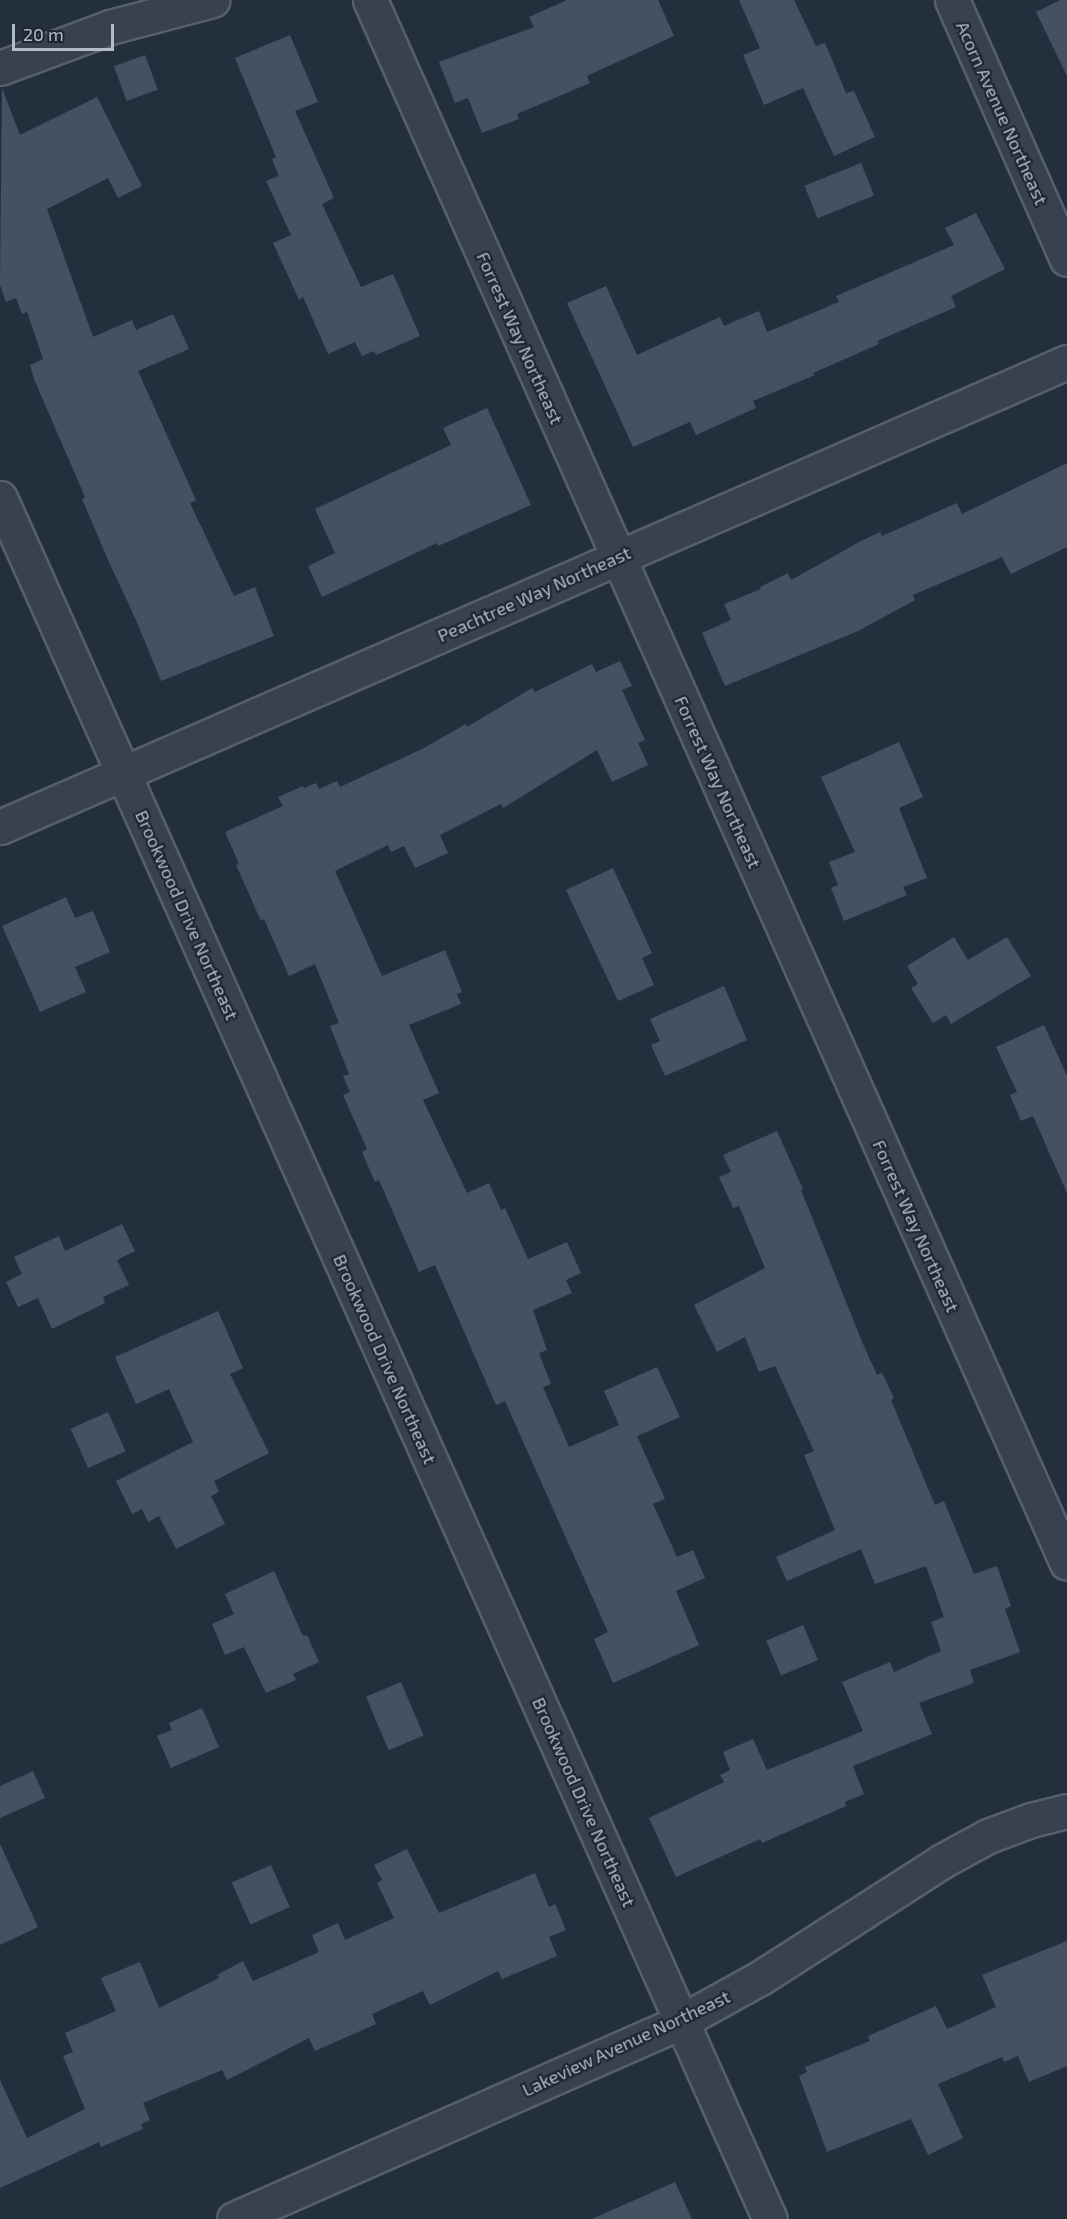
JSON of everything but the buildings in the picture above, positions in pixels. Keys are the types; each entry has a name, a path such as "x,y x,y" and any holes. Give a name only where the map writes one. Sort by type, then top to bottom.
{"street":[{"path":"0,69 110,27 212,0"},
{"name":"Forrest Way Northeast","path":"370,0 1067,1563"},
{"name":"Acorn Avenue Northeast","path":"952,0 1067,259"},
{"name":"Peachtree Way Northeast","path":"0,827 1067,362"},
{"name":"Brookwood Drive Northeast","path":"0,498 770,2219"},
{"name":"Lakeview Avenue Northeast","path":"234,2219 682,2021 760,1978 951,1856 988,1836 1031,1820 1067,1811"}]}
